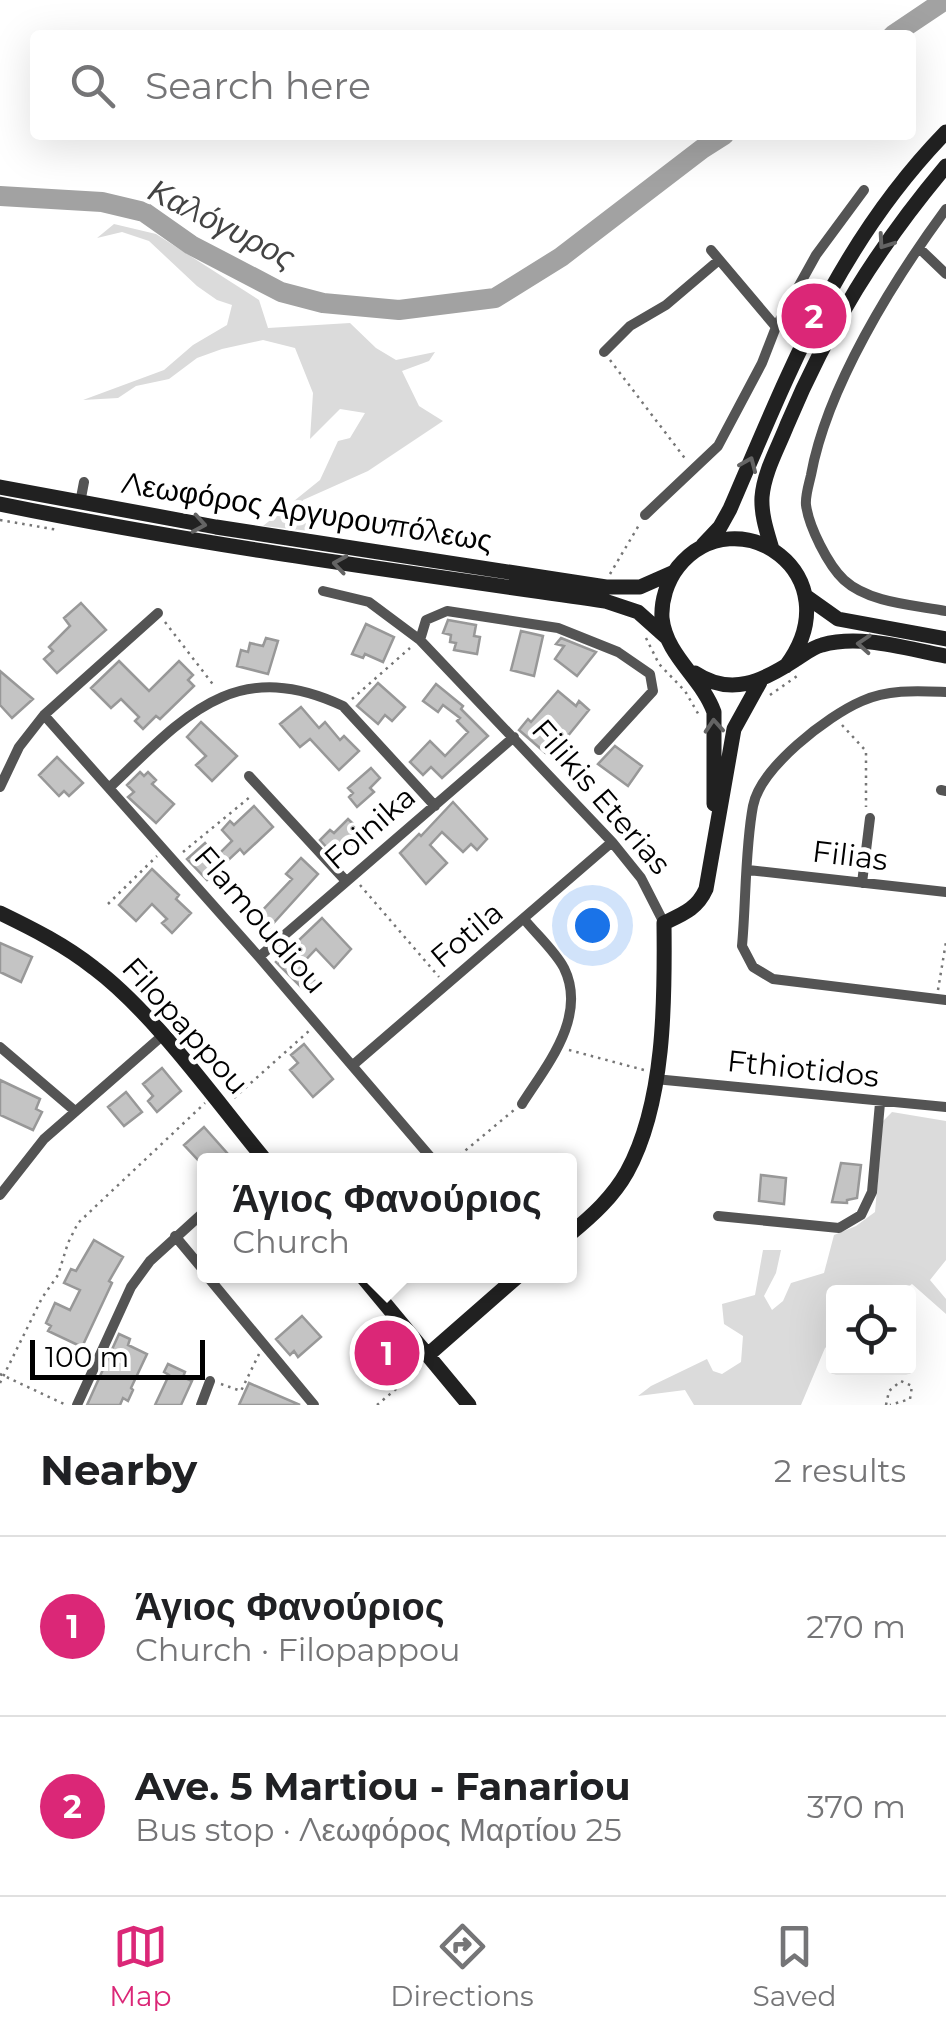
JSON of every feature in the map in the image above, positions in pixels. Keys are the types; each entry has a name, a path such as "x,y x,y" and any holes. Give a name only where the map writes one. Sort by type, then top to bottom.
{"main road":[{"path":"607,589 640,587 674,572 720,527 810,326 844,262 883,204 946,132"},
{"path":"772,549 763,517 764,488 808,376 868,266 946,166"},
{"name":"Λεωφόρος Αργυρουπόλεως","path":"0,487 607,589"},
{"name":"Λεωφόρος Αργυρουπόλεως","path":"0,504 356,567 607,589"},
{"path":"664,923 690,911 700,901 714,858 734,730 801,646 808,622 807,597 794,570 772,549 749,540 724,540 701,548"},
{"path":"666,638 664,593 674,572"},
{"path":"607,589 666,638 709,698 714,712 714,858"},
{"path":"807,597 838,619 946,639"},
{"path":"786,666 820,645 859,641 946,656"},
{"path":"684,665 706,680 764,689"},
{"name":"Filopappou","path":"0,913 58,941 98,970 162,1036 258,1153"},
{"name":"Filikis Eterias","path":"577,1228 598,1211 626,1174 644,1134 656,1076 664,923"},
{"path":"368,1283 469,1405"},
{"path":"431,1356 510,1283"}],"street":[{"path":"645,515 718,446 816,255 864,190"},
{"path":"946,209 919,248 842,382 814,457 806,504 825,556 845,582 876,597 946,611"},
{"path":"919,248 946,274"},
{"path":"710,250 776,327"},
{"path":"604,352 630,326 666,305 719,260"},
{"path":"80,503 84,482"},
{"name":"Filikis Eterias","path":"322,591 369,602 420,640 612,842 641,878 664,923"},
{"path":"420,640 426,620 447,611 558,628 618,652 650,674 653,691 599,750"},
{"path":"0,788 19,747 44,716 158,613"},
{"path":"110,787 184,717 222,697 253,687 282,687 343,706 435,806"},
{"path":"941,1000 773,979 753,966 742,946 753,804 768,773 834,717 861,701 889,692 946,692"},
{"name":"Flamoudiou","path":"44,716 260,957 427,1153"},
{"name":"Foinika","path":"260,957 514,738"},
{"path":"250,776 350,879"},
{"path":"862,883 870,818"},
{"name":"Fotila","path":"353,1065 612,842"},
{"name":"Filias","path":"748,870 946,892"},
{"path":"522,1104 565,1037 570,1000 564,969 524,919"},
{"path":"0,1195 44,1139 162,1036"},
{"path":"0,1047 75,1111"},
{"name":"Fthiotidos","path":"656,1076 880,1103 946,1106"},
{"path":"718,1216 839,1228 861,1215 872,1192 880,1103"},
{"path":"77,1405 131,1287 150,1260 197,1216"},
{"path":"175,1236 197,1263"},
{"path":"213,1283 314,1405"},
{"path":"201,1405 210,1381"}],"path":[{"path":"604,352 694,470"},
{"path":"607,589 614,564 645,515"},
{"path":"0,520 58,530"},
{"path":"158,613 222,697"},
{"path":"645,636 666,674 685,691 699,714"},
{"path":"343,706 420,640"},
{"path":"764,689 803,671"},
{"path":"834,717 866,750 864,802 870,818"},
{"path":"174,859 260,788"},
{"path":"108,904 164,849"},
{"path":"350,879 446,985"},
{"path":"941,1000 946,942"},
{"path":"0,1383 42,1298 58,1275 78,1223 217,1103 317,1024"},
{"path":"558,1048 656,1076"},
{"path":"462,1153 522,1104"},
{"path":"210,1381 242,1391 264,1344"},
{"path":"0,1356 10,1361"},
{"path":"376,1405 431,1356"},
{"path":"2,1375 66,1405"},
{"path":"901,1381 912,1386 910,1399 888,1405 889,1391 901,1381"}],"shaded area":[{"path":"114,224 156,234 259,300 268,328 350,323 376,348 396,360 435,352 429,361 402,371 419,406 443,421 368,471 303,500 300,513 310,531 263,526 320,480 338,441 350,438 365,413 340,409 310,439 313,393 295,348 263,340 197,358 169,379 136,386 118,398 83,400 164,370 193,345 227,325 232,305 197,286 149,241 122,232 97,238"},
{"path":"892,1112 946,1121 946,1260 930,1280 946,1299 946,1314 912,1284 826,1285 826,1347 801,1405 694,1405 685,1390 638,1396 707,1359 713,1371 722,1374 741,1362 743,1336 724,1324 722,1304 755,1295 763,1250 781,1250 776,1273 764,1296 772,1310 783,1301 791,1283 824,1273 834,1235 875,1212 883,1121"}],"building":[{"path":"81,603 106,630 57,673 44,659 53,651 49,647 70,626 64,618"},
{"path":"448,620 476,625 474,636 480,637 477,654 454,650 456,643 450,642 451,635 443,633"},
{"path":"366,624 394,637 383,662 365,654 363,658 352,654"},
{"path":"521,631 543,636 534,676 511,670"},
{"path":"266,638 278,641 268,674 237,666 241,650 248,652 250,643 263,646"},
{"path":"561,638 596,652 577,676 555,659 564,646 556,644"},
{"path":"119,661 149,691 179,661 193,675 188,680 194,686 160,719 156,716 143,729 135,721 139,717 121,699 111,708 91,688"},
{"path":"0,671 33,699 12,718 0,705"},
{"path":"378,683 405,707 392,721 385,715 378,724 357,706"},
{"path":"436,684 463,706 461,709 488,736 442,778 431,767 423,775 410,762 430,741 445,756 468,732 457,721 460,718 443,705 438,712 423,701"},
{"path":"558,691 576,706 579,701 589,710 563,744 576,755 564,769 519,730"},
{"path":"301,707 319,728 325,722 340,740 344,736 359,751 339,770 310,739 300,747 280,724"},
{"path":"201,722 237,756 212,781 196,765 206,756 187,737"},
{"path":"615,746 642,766 628,786 598,764"},
{"path":"57,757 83,783 69,796 64,791 59,796 39,775"},
{"path":"371,768 380,778 370,788 374,792 357,807 348,788"},
{"path":"140,772 144,776 148,772 156,780 152,784 174,804 156,823 128,797 134,792 127,785"},
{"path":"453,802 487,839 477,850 471,844 463,852 442,832 430,845 447,863 426,884 400,853"},
{"path":"254,806 273,827 244,854 240,849 207,880 187,859 205,843 217,856 232,841 222,830 230,821 234,825"},
{"path":"348,819 368,838 357,849 350,843 344,848 337,842 329,850 320,840"},
{"path":"301,858 318,874 270,927 258,915 292,879 286,874"},
{"path":"152,869 191,913 172,933 162,923 167,919 152,904 136,921 119,905"},
{"path":"322,918 351,949 334,968 316,949 300,966 316,982 306,992 276,962"},
{"path":"0,943 32,957 21,982 0,972"},
{"path":"304,1044 333,1079 313,1097 290,1070 298,1063 291,1055"},
{"path":"162,1068 181,1091 157,1112 148,1101 153,1096 143,1084"},
{"path":"0,1080 40,1099 36,1109 42,1112 33,1130 0,1115"},
{"path":"126,1092 142,1112 124,1126 108,1107"},
{"path":"204,1127 227,1153 197,1153 197,1159 184,1145"},
{"path":"841,1163 861,1165 857,1198 847,1203 832,1202"},
{"path":"761,1175 786,1178 784,1204 759,1201"},
{"path":"94,1240 123,1257 82,1347 48,1331 51,1326 46,1323 55,1303 70,1310 80,1290 64,1283"},
{"path":"302,1316 321,1337 298,1357 294,1351 290,1355 276,1339"},
{"path":"119,1334 130,1339 128,1345 147,1354 133,1390 128,1401 123,1398 120,1405 87,1405"},
{"path":"168,1364 185,1372 183,1377 192,1381 181,1405 155,1405 169,1375 164,1372"},
{"path":"249,1383 300,1405 239,1405"}],"waterway":[{"name":"Καλόγυρος","path":"900,30 945,0"},
{"name":"Καλόγυρος","path":"0,196 102,202 144,212 191,245 281,292 323,303 399,310 495,298 561,257 716,140"}],"place":[{"name":"Ave. 5 Martiou - Fanariou","path":"814,316"},
{"name":"Άγιος Φανούριος","path":"387,1353"}]}
